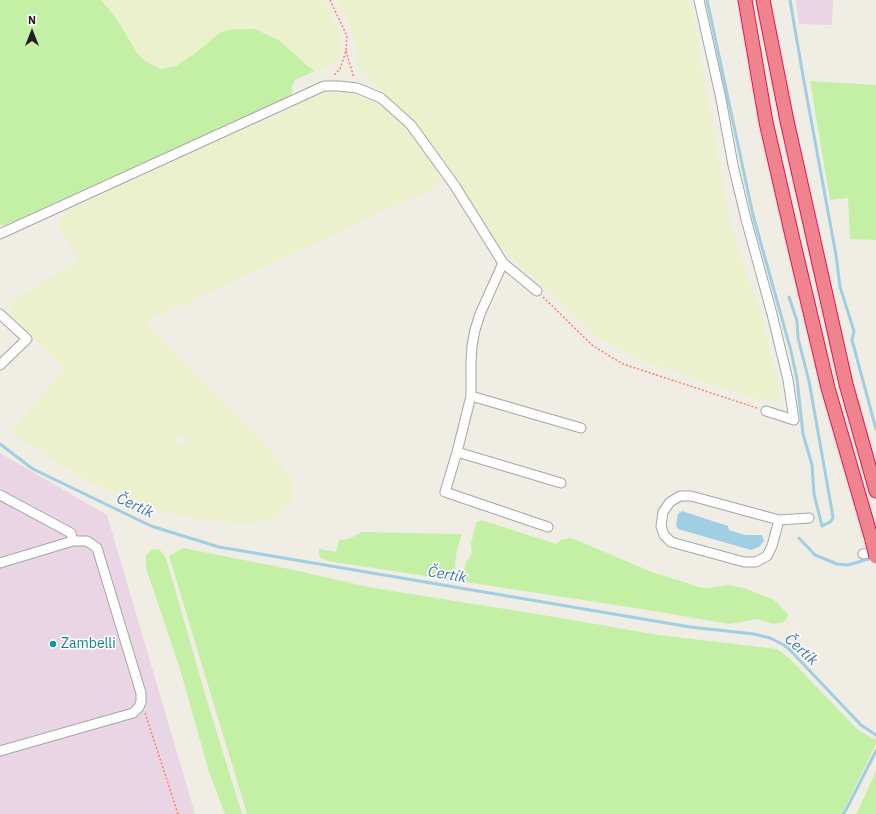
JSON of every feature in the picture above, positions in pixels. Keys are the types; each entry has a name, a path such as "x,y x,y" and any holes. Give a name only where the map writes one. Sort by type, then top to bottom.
{"highway":[{"path":"745,0 766,122 828,388 874,546 870,555"},
{"path":"763,0 787,121 846,384 876,491"}],"street":[{"path":"699,0 721,99 733,165 788,380 794,420 766,411"},
{"path":"0,234 324,86 339,86 357,88 381,98 411,124 455,186 503,263 537,291"},
{"path":"503,263 480,314 475,330 472,346 471,396 445,492 548,527"},
{"path":"0,314 27,339 0,365"},
{"path":"471,396 581,428"},
{"path":"457,452 560,483"},
{"path":"0,495 71,533 73,541"},
{"path":"779,520 772,546 766,556 756,562 744,562 671,542 664,535 661,526 663,512 670,502 680,496 691,496 779,520 809,518"},
{"path":"0,563 73,541 87,541 97,548 141,693 141,702 139,707 133,713 0,751"}],"path":[{"path":"324,86 340,69 346,51 347,36 330,0"},
{"path":"346,51 357,88"},
{"path":"537,291 593,346 623,364 766,411"},
{"path":"139,707 146,716 178,814"}],"shaded area":[{"path":"796,0 833,0 832,25 799,24"},
{"path":"0,453 107,515 195,814 0,814"}],"green space":[{"path":"0,0 101,0 116,18 137,53 145,61 160,69 176,66 197,52 219,33 228,30 255,29 280,41 315,71 295,80 291,89 293,91 291,95 240,120 9,225 2,226 0,225"},
{"path":"101,0 324,0 339,31 342,42 341,51 338,58 328,69 315,71 280,41 255,29 238,29 197,52 176,66 160,69 145,61 137,53 116,18"},
{"path":"336,0 689,0 693,13 728,212 745,270 759,308 781,397 780,402 775,403 747,396 636,358 604,341 588,329 510,256 494,239 482,222 465,192 414,121 361,71 358,66 356,48 351,30"},
{"path":"810,81 876,85 876,240 850,239 848,198 830,200"},
{"path":"330,93 350,94 371,100 392,113 426,151 439,175 440,180 438,184 432,189 148,322 149,326 260,439 286,469 294,485 292,498 282,513 272,520 244,524 195,518 163,511 92,483 10,432 64,369 10,313 10,303 76,261 77,258 61,230 60,220 64,212 252,125 273,118 299,103","holes":["179,437 188,437 187,442 179,444 175,442"]},
{"path":"481,520 556,544 561,540 569,538 576,540 652,572 699,587 708,588 728,585 747,589 774,600 788,614 787,619 783,622 773,624 758,619 730,624 328,561 320,557 319,553 319,549 336,552 339,540 349,539 362,532 462,534 457,549 455,565 456,570 459,572 464,570 466,562 472,554 471,544 476,523"},
{"path":"183,548 294,570 373,588 659,635 777,649 789,658 858,730 876,740 876,744 842,814 247,814 169,556"},
{"path":"154,549 160,550 166,558 208,704 242,814 225,814 209,772 180,669 146,568 146,555"},
{"path":"876,771 876,814 856,814 861,804"}],"water":[{"path":"682,511 728,526 729,530 745,535 762,535 764,541 759,547 751,550 678,529 676,525 678,514"}],"waterway":[{"path":"707,0 753,215 791,351 797,379 803,434 812,465 814,494 822,526"},
{"path":"790,0 836,255 840,287 854,331 852,340 876,429"},
{"path":"789,297 797,321 798,338 809,381 832,511 833,518 830,522 822,526"},
{"name":"Čertík","path":"0,444 33,469 151,526 219,547 690,627 754,634 770,638 784,645 790,650 861,725 876,735"},
{"path":"799,538 815,555 837,564 848,565 872,558"},
{"path":"843,814 876,751"}],"place":[{"name":"Zambelli","path":"53,644"}]}
